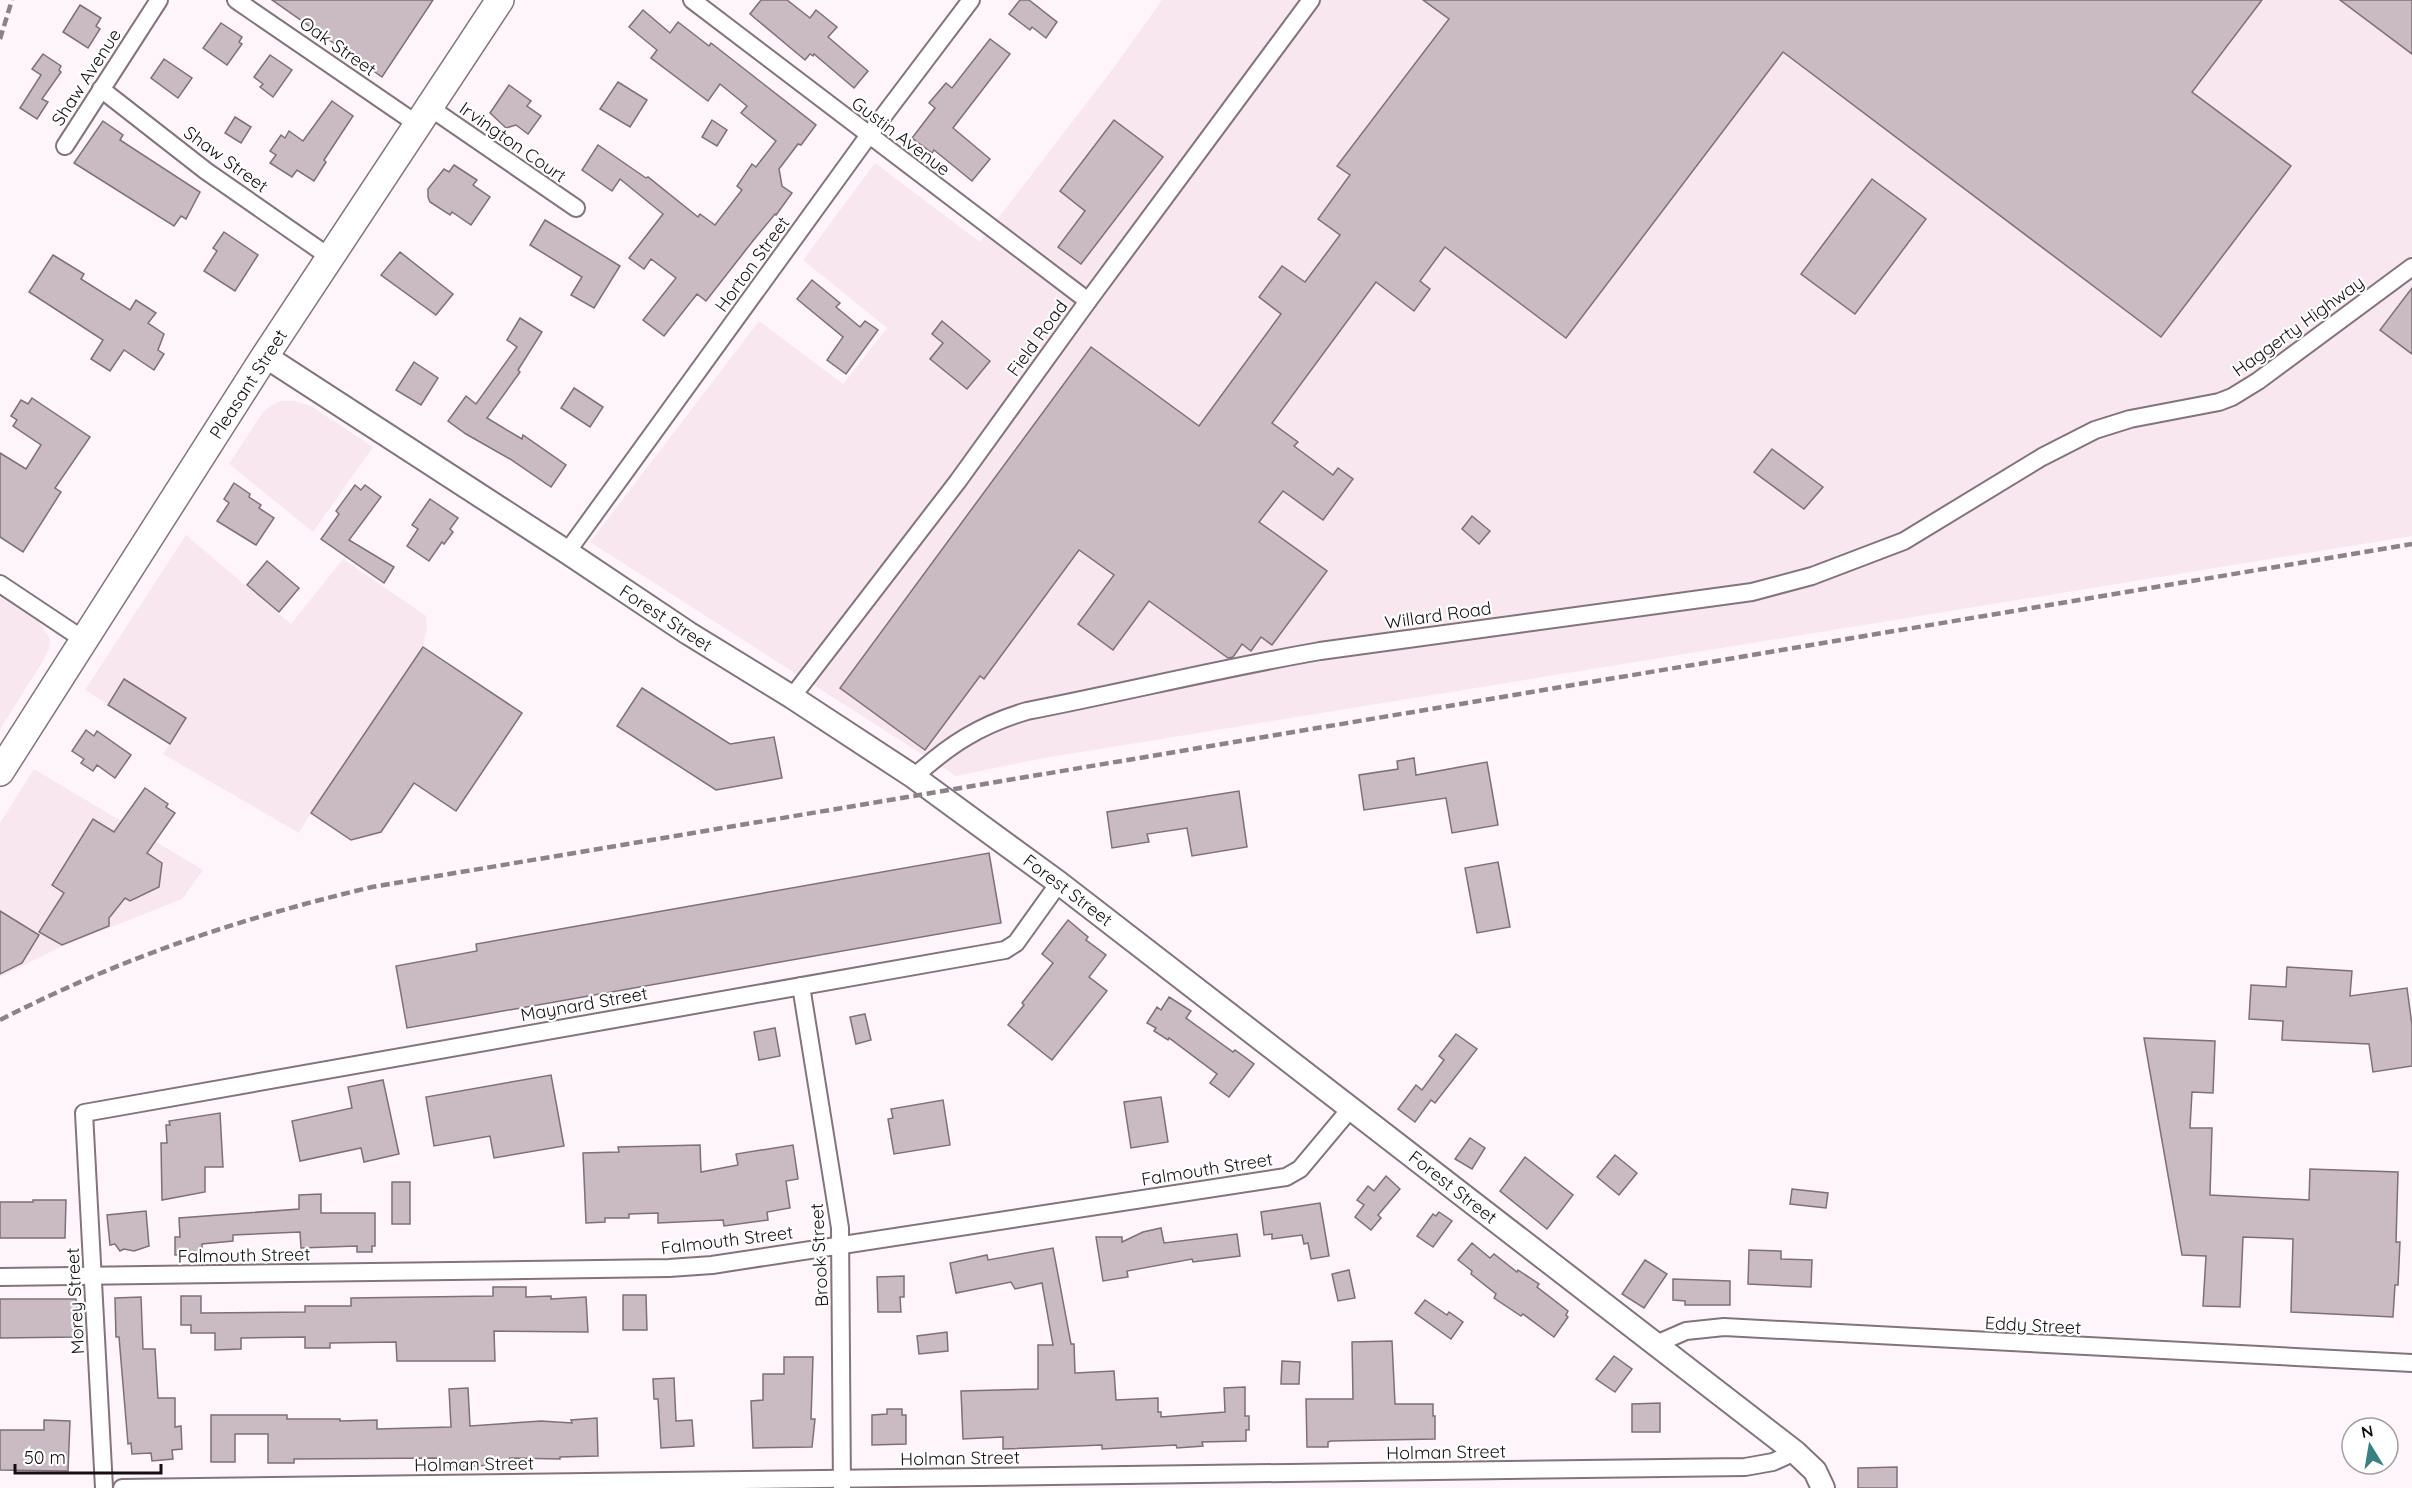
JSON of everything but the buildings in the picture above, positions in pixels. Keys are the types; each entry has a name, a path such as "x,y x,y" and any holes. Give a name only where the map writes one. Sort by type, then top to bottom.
{"highway":[{"name":"Pleasant Street","path":"0,772 265,356 500,0"}],"main road":[{"name":"Forest Street","path":"265,356 688,633 792,697 914,777 1059,883 1795,1452 1815,1472 1823,1488"}],"street":[{"name":"Shaw Avenue","path":"65,146 159,0"},
{"name":"Oak Street","path":"237,0 423,115"},
{"name":"Gustin Avenue","path":"692,0 1088,301"},
{"name":"Horton Street","path":"567,552 868,135 971,0"},
{"name":"Field Road","path":"792,697 958,482 1088,301 1311,0"},
{"name":"Shaw Street","path":"100,89 206,171 331,258"},
{"name":"Irvington Court","path":"423,115 576,208"},
{"name":"Haggerty Highway","path":"1970,499 2068,442 2095,430 2130,419 2208,405 2232,397 2258,381 2412,267"},
{"name":"Willard Road","path":"914,777 967,735 986,725 1027,711 1320,651 1752,592 1812,576 1904,541 1970,499"},
{"path":"0,584 84,640"},
{"name":"Maynard Street","path":"84,1113 1010,948 1059,883"},
{"name":"Brook Street","path":"801,986 839,1218 842,1483"},
{"name":"Falmouth Street","path":"0,1277 684,1268 1286,1177 1300,1169 1351,1108"},
{"name":"Morey Street","path":"84,1113 104,1488"},
{"name":"Eddy Street","path":"1656,1344 1686,1330 1724,1327 2412,1363"},
{"name":"Holman Street","path":"122,1488 1364,1480 1745,1467 1773,1462 1795,1452"}],"shaded area":[{"path":"1162,0 2412,0 2412,536 1044,758 956,776 590,542 759,321 843,384 887,328 803,260 875,163 980,242 1115,66"},
{"path":"281,401 294,401 311,406 373,447 313,532 229,464 263,412"},
{"path":"186,535 291,624 343,559 426,616 427,628 423,647 299,833 163,754 170,743 85,690"},
{"path":"0,597 41,624 50,639 49,649 43,661 0,729"},
{"path":"34,769 203,870 182,899 56,949 0,977 0,823"}],"railway":[{"path":"0,39 12,0"},
{"path":"0,1020 91,977 182,942 275,912 372,887 2412,544"}]}
